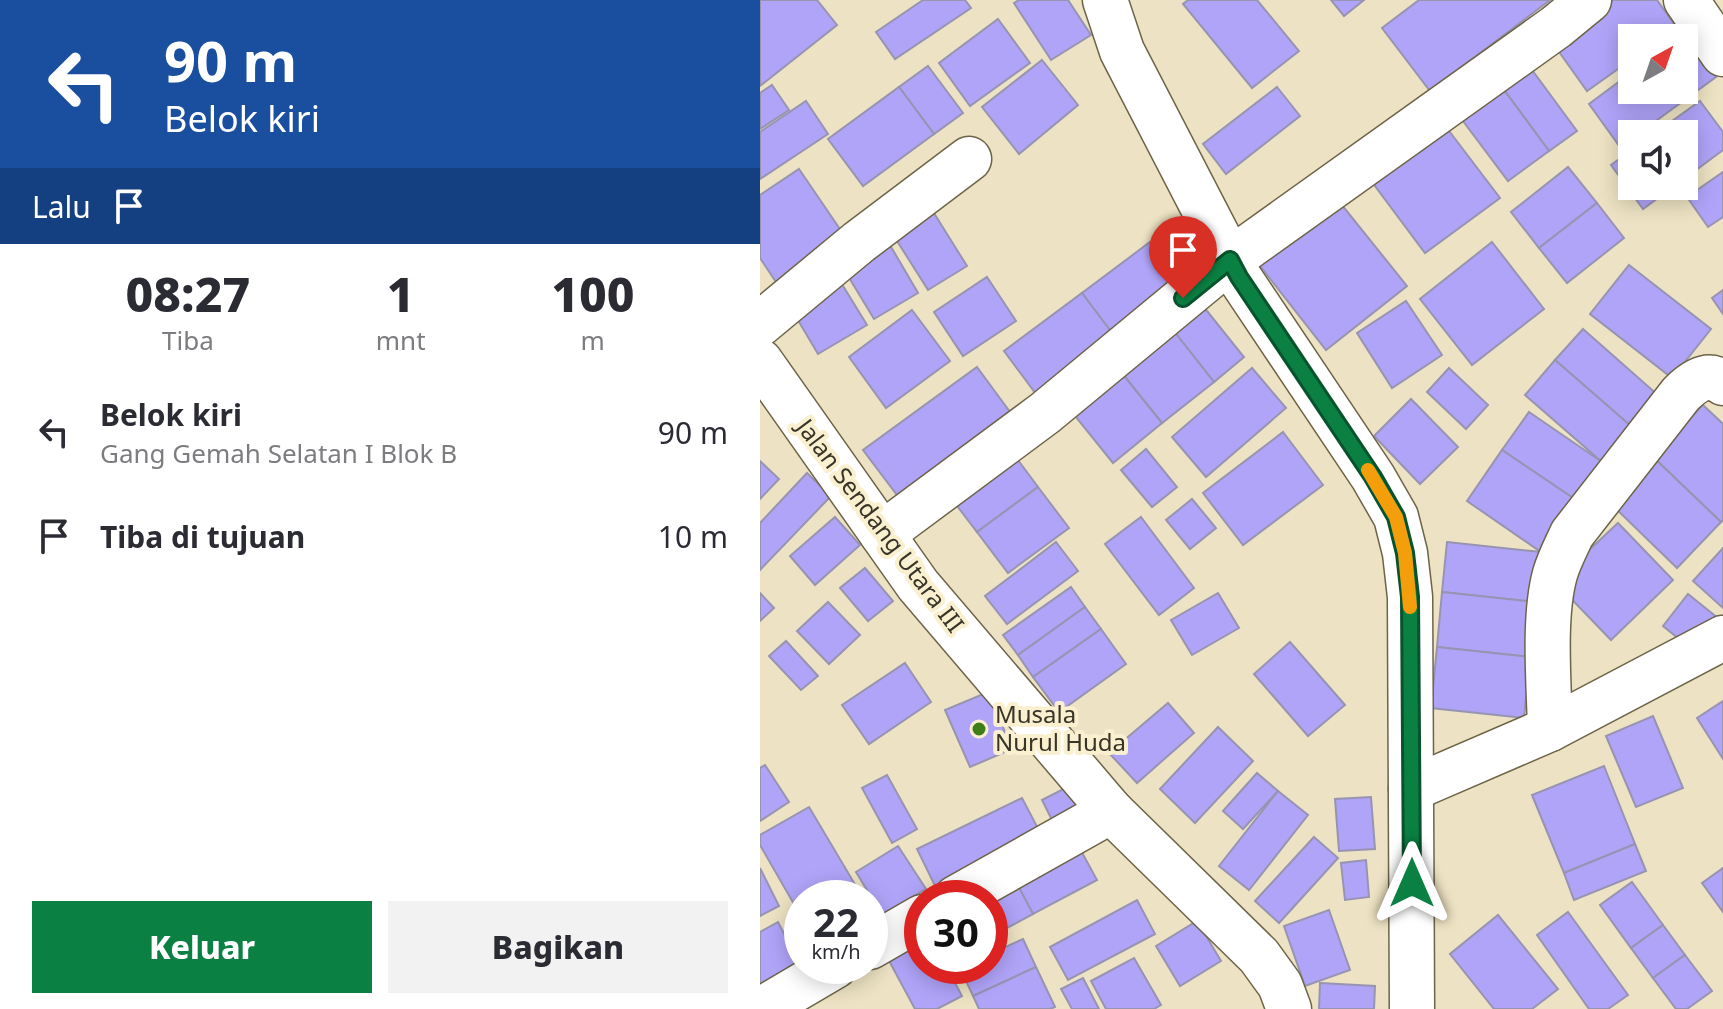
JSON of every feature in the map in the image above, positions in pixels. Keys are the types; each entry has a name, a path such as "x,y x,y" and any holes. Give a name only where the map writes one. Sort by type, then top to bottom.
{"street":[{"path":"1105,0 1122,51 1239,277 1373,477 1396,517 1405,553 1410,597 1412,1009"},
{"path":"882,534 1045,413 1230,260 1556,27 1589,0"},
{"path":"1686,0 1723,54"},
{"path":"760,324 859,242 969,159"},
{"name":"Jalan Sendang Utara III","path":"760,362 918,585 1111,811 1259,956 1280,985 1289,1009"},
{"path":"1550,729 1550,605 1554,576 1572,534 1681,394 1694,382 1705,378 1723,383"},
{"path":"1411,789 1550,729 1723,638"},
{"path":"988,880 1111,811"},
{"path":"762,1009 804,984"}],"building":[{"path":"760,0 817,0 837,25 760,86"},
{"path":"923,0 965,0 971,8 895,59 876,32"},
{"path":"1019,0 1068,0 1091,35 1051,60 1014,3"},
{"path":"1188,0 1257,0 1299,51 1252,88 1183,4"},
{"path":"1331,0 1364,0 1344,16"},
{"path":"1419,0 1550,0 1430,91 1382,28"},
{"path":"1612,0 1657,0 1674,24 1618,24 1618,69 1587,91 1552,42"},
{"path":"998,19 1030,63 970,106 939,63"},
{"path":"1698,53 1716,77 1698,90"},
{"path":"1524,59 1577,131 1549,151 1496,79"},
{"path":"1042,60 1078,105 1019,154 982,107"},
{"path":"928,66 963,113 934,134 899,87"},
{"path":"1496,79 1549,151 1508,181 1454,109"},
{"path":"1618,82 1618,104 1679,104 1657,120 1618,120 1618,144 1589,104"},
{"path":"772,85 789,110 760,129 760,93"},
{"path":"899,87 934,134 863,186 828,139"},
{"path":"1277,87 1300,116 1226,174 1203,144"},
{"path":"806,101 828,134 760,179 760,132"},
{"path":"1700,101 1723,132 1723,150 1698,169 1698,120 1674,120"},
{"path":"1440,119 1500,198 1425,253 1366,174"},
{"path":"1618,160 1618,175 1611,165"},
{"path":"1568,167 1597,203 1539,248 1511,212"},
{"path":"799,169 846,238 778,285 760,258 760,195"},
{"path":"1723,172 1723,217 1708,227 1689,200 1698,200 1698,189"},
{"path":"1333,194 1407,286 1326,350 1253,257"},
{"path":"1636,200 1655,200 1643,209"},
{"path":"1597,203 1624,238 1567,283 1539,248"},
{"path":"932,210 967,266 928,290 892,233"},
{"path":"887,240 918,293 874,319 842,266"},
{"path":"1150,242 1186,290 1118,341 1082,293"},
{"path":"1492,242 1544,309 1472,365 1420,299"},
{"path":"1629,265 1711,329 1672,378 1590,314"},
{"path":"987,277 1016,321 963,356 934,312"},
{"path":"840,281 867,325 818,354 792,310"},
{"path":"1723,290 1723,314 1712,298"},
{"path":"1082,293 1118,341 1039,398 1004,351"},
{"path":"1406,301 1442,355 1392,388 1357,333"},
{"path":"1203,306 1244,357 1214,382 1173,330"},
{"path":"912,310 950,361 886,408 849,357"},
{"path":"1583,329 1659,396 1632,427 1555,360"},
{"path":"1173,330 1214,382 1162,423 1121,372"},
{"path":"1555,360 1632,427 1602,462 1525,395"},
{"path":"977,367 1013,416 900,499 863,450"},
{"path":"1252,368 1286,408 1206,477 1172,437"},
{"path":"1449,368 1488,405 1466,429 1427,392"},
{"path":"1121,372 1162,423 1113,463 1071,411"},
{"path":"1411,399 1458,447 1420,484 1374,436"},
{"path":"1703,405 1723,424 1721,522 1652,456"},
{"path":"1529,412 1602,462 1576,500 1502,450"},
{"path":"1283,432 1323,485 1243,545 1203,493"},
{"path":"1146,449 1177,487 1152,507 1121,470"},
{"path":"1502,450 1576,500 1541,552 1467,501"},
{"path":"1012,452 1038,487 977,532 951,498"},
{"path":"1652,456 1721,522 1677,568 1609,502"},
{"path":"760,461 779,479 760,499"},
{"path":"807,473 831,496 760,570 760,523"},
{"path":"1038,487 1069,528 1008,573 977,532"},
{"path":"1192,499 1216,528 1190,549 1166,520"},
{"path":"835,517 860,545 815,585 790,556"},
{"path":"1141,517 1194,588 1159,615 1105,544"},
{"path":"1618,523 1673,580 1611,640 1555,582"},
{"path":"1056,542 1078,571 1007,624 985,596"},
{"path":"1447,542 1541,552 1535,602 1442,592"},
{"path":"1723,548 1723,608 1693,581"},
{"path":"865,568 893,601 868,621 840,588"},
{"path":"1071,587 1085,607 1018,655 1003,635"},
{"path":"1442,592 1535,602 1530,657 1437,647"},
{"path":"760,593 774,608 760,621"},
{"path":"1218,593 1239,628 1192,655 1171,620"},
{"path":"1688,594 1719,619 1694,651 1663,626"},
{"path":"828,602 860,635 829,664 797,631"},
{"path":"1085,607 1101,629 1033,677 1018,655"},
{"path":"1101,629 1126,664 1059,712 1033,677"},
{"path":"786,641 818,676 801,690 769,656"},
{"path":"1290,642 1345,705 1308,736 1254,674"},
{"path":"1437,647 1530,657 1524,718 1431,708"},
{"path":"905,663 931,702 869,744 842,705"},
{"name":"Musala Nurul Huda","path":"988,692 1012,749 970,767 945,710"},
{"path":"1723,701 1723,759 1697,718"},
{"path":"1168,703 1194,733 1137,783 1109,753"},
{"path":"1653,716 1683,788 1636,807 1606,736"},
{"path":"1218,727 1253,761 1195,823 1160,789"},
{"path":"765,765 789,802 760,821 760,768"},
{"path":"1604,766 1635,844 1564,873 1532,795"},
{"path":"1257,773 1278,791 1243,829 1223,811"},
{"path":"887,775 917,829 892,843 862,788"},
{"path":"1073,784 1087,813 1057,830 1042,800"},
{"path":"1278,791 1308,815 1249,890 1219,866"},
{"path":"1371,797 1375,849 1339,851 1335,799"},
{"path":"1022,798 1044,840 962,880 932,880 917,849"},
{"path":"809,807 852,880 784,880 784,887 760,845 760,835"},
{"path":"1314,837 1338,858 1279,923 1255,901"},
{"path":"1635,844 1646,871 1574,900 1564,873"},
{"path":"898,846 920,880 904,880 904,902 888,911 888,880 861,880 856,872"},
{"path":"1079,847 1097,880 1033,914 1015,880"},
{"path":"1366,860 1369,897 1345,900 1341,863"},
{"path":"760,868 779,906 760,916"},
{"path":"1723,868 1723,912 1702,883"},
{"path":"1015,880 1033,914 1008,927 1008,885"},
{"path":"1632,882 1663,925 1631,948 1600,905"},
{"path":"1137,900 1155,934 1068,980 1050,947"},
{"path":"1329,910 1350,970 1305,986 1284,926"},
{"path":"1568,912 1628,995 1608,1009 1589,1009 1537,935"},
{"path":"1498,915 1558,989 1532,1009 1494,1009 1450,954"},
{"path":"1197,921 1221,961 1180,986 1156,946"},
{"path":"778,922 784,934 784,980 760,986 760,932"},
{"path":"1663,925 1685,955 1653,978 1631,948"},
{"path":"1023,939 1036,967 1008,980 1008,946"},
{"path":"904,951 904,984 956,984 962,996 937,1009 915,1009 888,959"},
{"path":"1685,955 1712,991 1687,1009 1676,1009 1653,978"},
{"path":"1134,958 1161,1005 1154,1009 1106,1009 1091,981"},
{"path":"1036,967 1055,1007 979,1009 973,996 999,984 1008,984 1008,980"},
{"path":"1083,978 1099,1009 1072,1009 1061,989"},
{"path":"1320,983 1375,986 1374,1009 1319,1009"},
{"path":"967,984 999,984 973,996"}],"slow traffic":[{"path":"1368,470 1396,517 1405,553 1410,607"}],"place":[{"name":"Musala Nurul Huda","path":"979,729"}],"route":[{"path":"1183,298 1230,260 1396,517 1405,553 1410,597 1412,883"}]}
